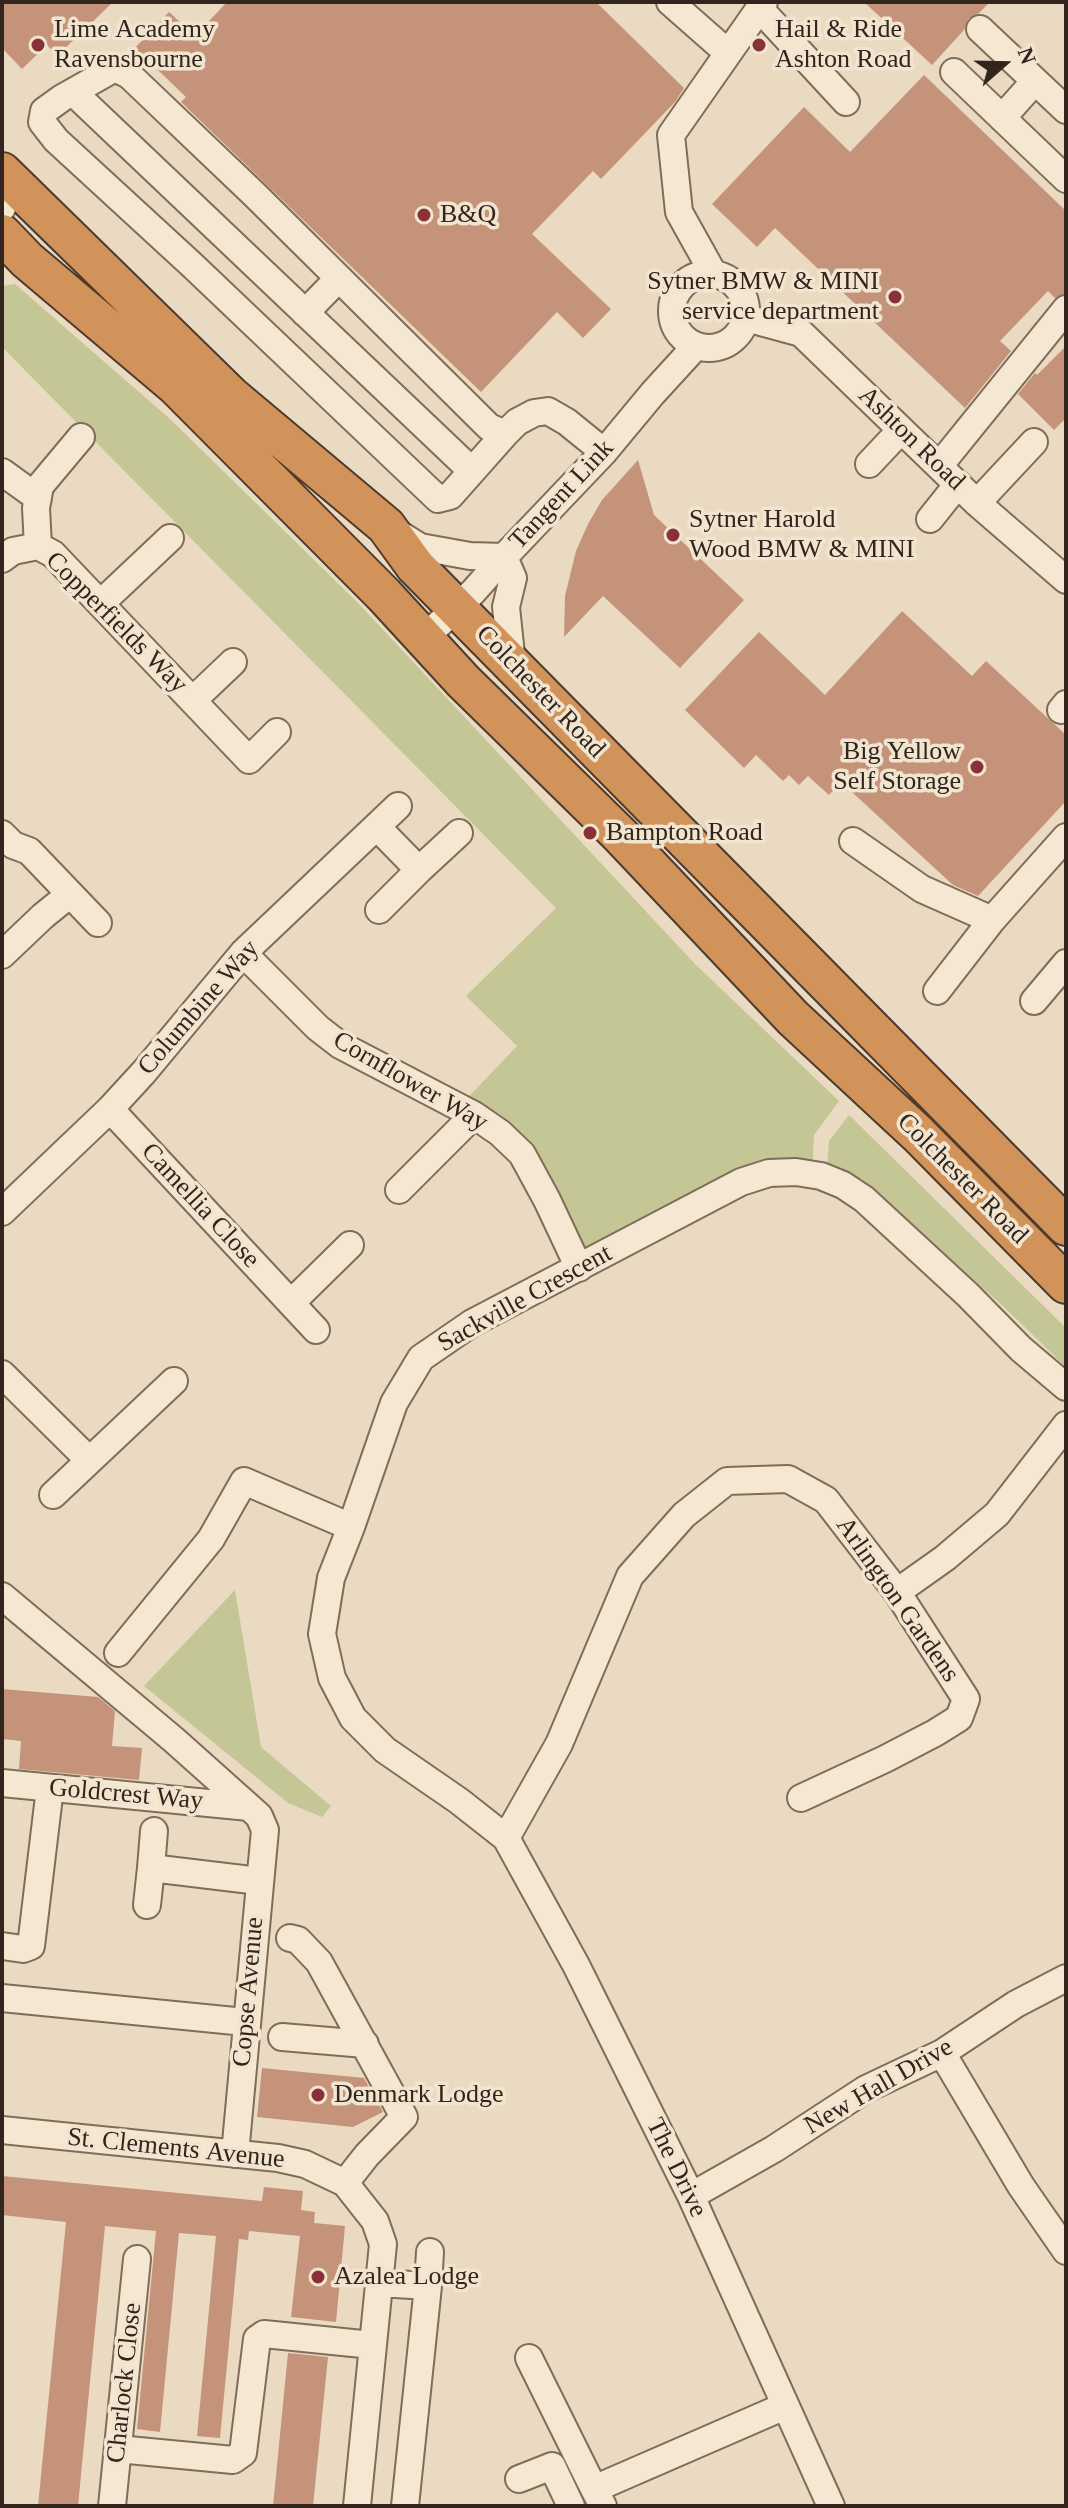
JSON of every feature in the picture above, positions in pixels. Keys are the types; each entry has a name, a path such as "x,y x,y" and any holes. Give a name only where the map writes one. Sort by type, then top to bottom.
{"highway":[{"name":"Colchester Road","path":"2,172 231,396 386,526 415,566 1066,1226"},
{"path":"2,226 48,216"},
{"name":"Colchester Road","path":"2,234 27,260 176,386 620,835 793,1018 918,1134 1066,1284"}],"street":[{"path":"670,2 728,53"},
{"path":"713,273 679,212 671,135 762,5 846,102"},
{"path":"980,29 1066,110"},
{"path":"505,434 489,427 129,75 115,68 44,111 42,122 56,140 438,499 450,496 517,422 534,413 548,411 604,452"},
{"path":"954,72 1066,179"},
{"path":"1002,118 1035,81"},
{"path":"73,92 472,471"},
{"path":"713,273 732,281 742,291 746,304 746,318 738,334 729,343 716,348 696,346 685,339 674,324 672,311 680,286 695,276 713,273"},
{"path":"305,313 338,279"},
{"path":"930,519 949,475 1066,309"},
{"name":"Ashton Road","path":"746,318 801,333 977,503 1065,576"},
{"name":"Tangent Link","path":"423,639 604,452 696,346"},
{"path":"869,464 901,430"},
{"path":"2,472 38,498 40,486 81,437"},
{"path":"977,503 1034,442"},
{"name":"Copperfields Way","path":"38,498 38,546"},
{"path":"386,526 420,547 470,556 504,557 513,578 506,607 512,664"},
{"path":"101,603 170,538"},
{"name":"Copperfields Way","path":"2,559 13,551 38,546 53,554 249,760 277,732"},
{"name":"Copperfields Way","path":"193,700 233,662"},
{"name":"Columbine Way","path":"2,1212 110,1109 243,953 398,806"},
{"path":"377,827 419,870"},
{"path":"379,910 459,833"},
{"path":"2,834 13,845 29,851 98,923"},
{"path":"937,991 992,920 1066,837"},
{"path":"853,841 922,889 992,920"},
{"path":"2,955 69,895"},
{"name":"Cornflower Way","path":"243,953 318,1028 340,1045 474,1115 500,1133 522,1154 579,1268"},
{"path":"1034,1001 1066,963"},
{"name":"Camellia Close","path":"110,1109 316,1330"},
{"path":"399,1190 474,1115"},
{"name":"Sackville Crescent","path":"506,1838 447,1792 385,1750 353,1718 332,1678 322,1634 331,1578 394,1403 421,1358 472,1323 741,1182 769,1173 796,1172 821,1176 843,1185 864,1199 968,1295 1021,1349 1066,1387"},
{"path":"292,1302 350,1245"},
{"path":"2,1374 89,1460"},
{"path":"53,1495 174,1381"},
{"path":"897,1592 945,1558 997,1514 1066,1425"},
{"name":"Arlington Gardens","path":"506,1838 559,1744 630,1576 684,1515 727,1481 788,1479 826,1500 897,1592 966,1699 959,1718 885,1759 801,1798"},
{"path":"118,1653 211,1539 244,1481 351,1527"},
{"path":"2,1596 249,1807"},
{"name":"Goldcrest Way","path":"2,1783 249,1807"},
{"path":"2,1946 23,1949 31,1946 50,1788"},
{"name":"Copse Avenue","path":"235,2154 265,1830 259,1816 249,1807"},
{"path":"147,1905 154,1831"},
{"name":"The Drive","path":"506,1838 576,1965 691,2196 831,2506"},
{"path":"151,1868 259,1881"},
{"path":"290,1938 298,1940 319,1962 404,2117 345,2183"},
{"name":"New Hall Drive","path":"691,2196 774,2149 866,2089 942,2053 1016,2004 1066,1978"},
{"path":"2,1998 245,2022"},
{"path":"282,2037 365,2044"},
{"path":"942,2053 1021,2186 1066,2251"},
{"name":"St. Clements Avenue","path":"2,2130 278,2158 305,2164 345,2183 375,2221 383,2244 357,2506"},
{"path":"405,2506 430,2252"},
{"name":"Charlock Close","path":"112,2506 137,2259"},
{"path":"379,2283 428,2286"},
{"path":"118,2449 233,2460 243,2453 257,2339 264,2334 372,2345"},
{"path":"529,2358 598,2498 785,2406"},
{"path":"519,2479 552,2466 571,2506"}],"green space":[{"path":"15,284 170,419 359,604 695,964 839,1101 814,1135 812,1175 769,1173 579,1268 522,1154 459,1107 517,1046 466,996 556,908 2,347 2,286"},
{"path":"849,1115 1066,1328 1066,1367 862,1179 827,1166 829,1141"},
{"path":"235,1590 261,1747 331,1806 322,1817 288,1803 144,1686"}],"building":[{"name":"Lime Academy Ravensbourne","path":"2,2 113,2 57,56 47,45 22,69 2,48"},
{"name":"B&Q","path":"227,2 596,2 684,88 675,102 601,179 593,171 532,234 611,309 583,338 557,312 481,392 181,102 186,97 135,48 169,12 195,36"},
{"path":"864,2 990,2 968,19 964,30 932,65"},
{"path":"924,75 1066,211 1066,293 1055,298 1048,291 1000,341 1011,351 965,408 775,228 757,247 712,204 804,107 850,152"},
{"path":"1066,346 1066,418 1054,430 1018,394 1035,373 1037,375"},
{"path":"638,460 654,515 744,600 680,668 603,596 564,637 565,596 576,551 602,500"},
{"path":"902,611 972,676 986,661 1066,735 1066,801 978,896 953,885 841,782 829,795 808,776 799,785 789,775 783,781 756,755 744,768 685,710 759,632 825,695"},
{"path":"2,1689 98,1697 115,1711 112,1746 142,1748 139,1780 19,1769 21,1741 2,1739"},
{"name":"Denmark Lodge","path":"262,2068 364,2078 383,2112 353,2127 257,2117"},
{"path":"2,2176 262,2201 264,2187 303,2191 301,2210 315,2212 314,2223 345,2226 336,2322 291,2317 300,2236 249,2231 248,2240 239,2239 220,2438 197,2436 216,2236 179,2233 160,2432 137,2429 156,2231 105,2226 78,2506 38,2506 66,2222 2,2215"},
{"path":"288,2353 328,2357 313,2506 273,2506"}],"place":[{"name":"Lime Academy Ravensbourne","path":"38,45"},
{"name":"Hail & Ride Ashton Road","path":"759,45"},
{"name":"B&Q","path":"424,215"},
{"name":"Sytner BMW & MINI service department","path":"895,297"},
{"name":"Sytner Harold Wood BMW & MINI","path":"673,535"},
{"name":"Big Yellow Self Storage","path":"977,767"},
{"name":"Bampton Road","path":"590,833"},
{"name":"Denmark Lodge","path":"318,2095"},
{"name":"Azalea Lodge","path":"318,2277"}]}
